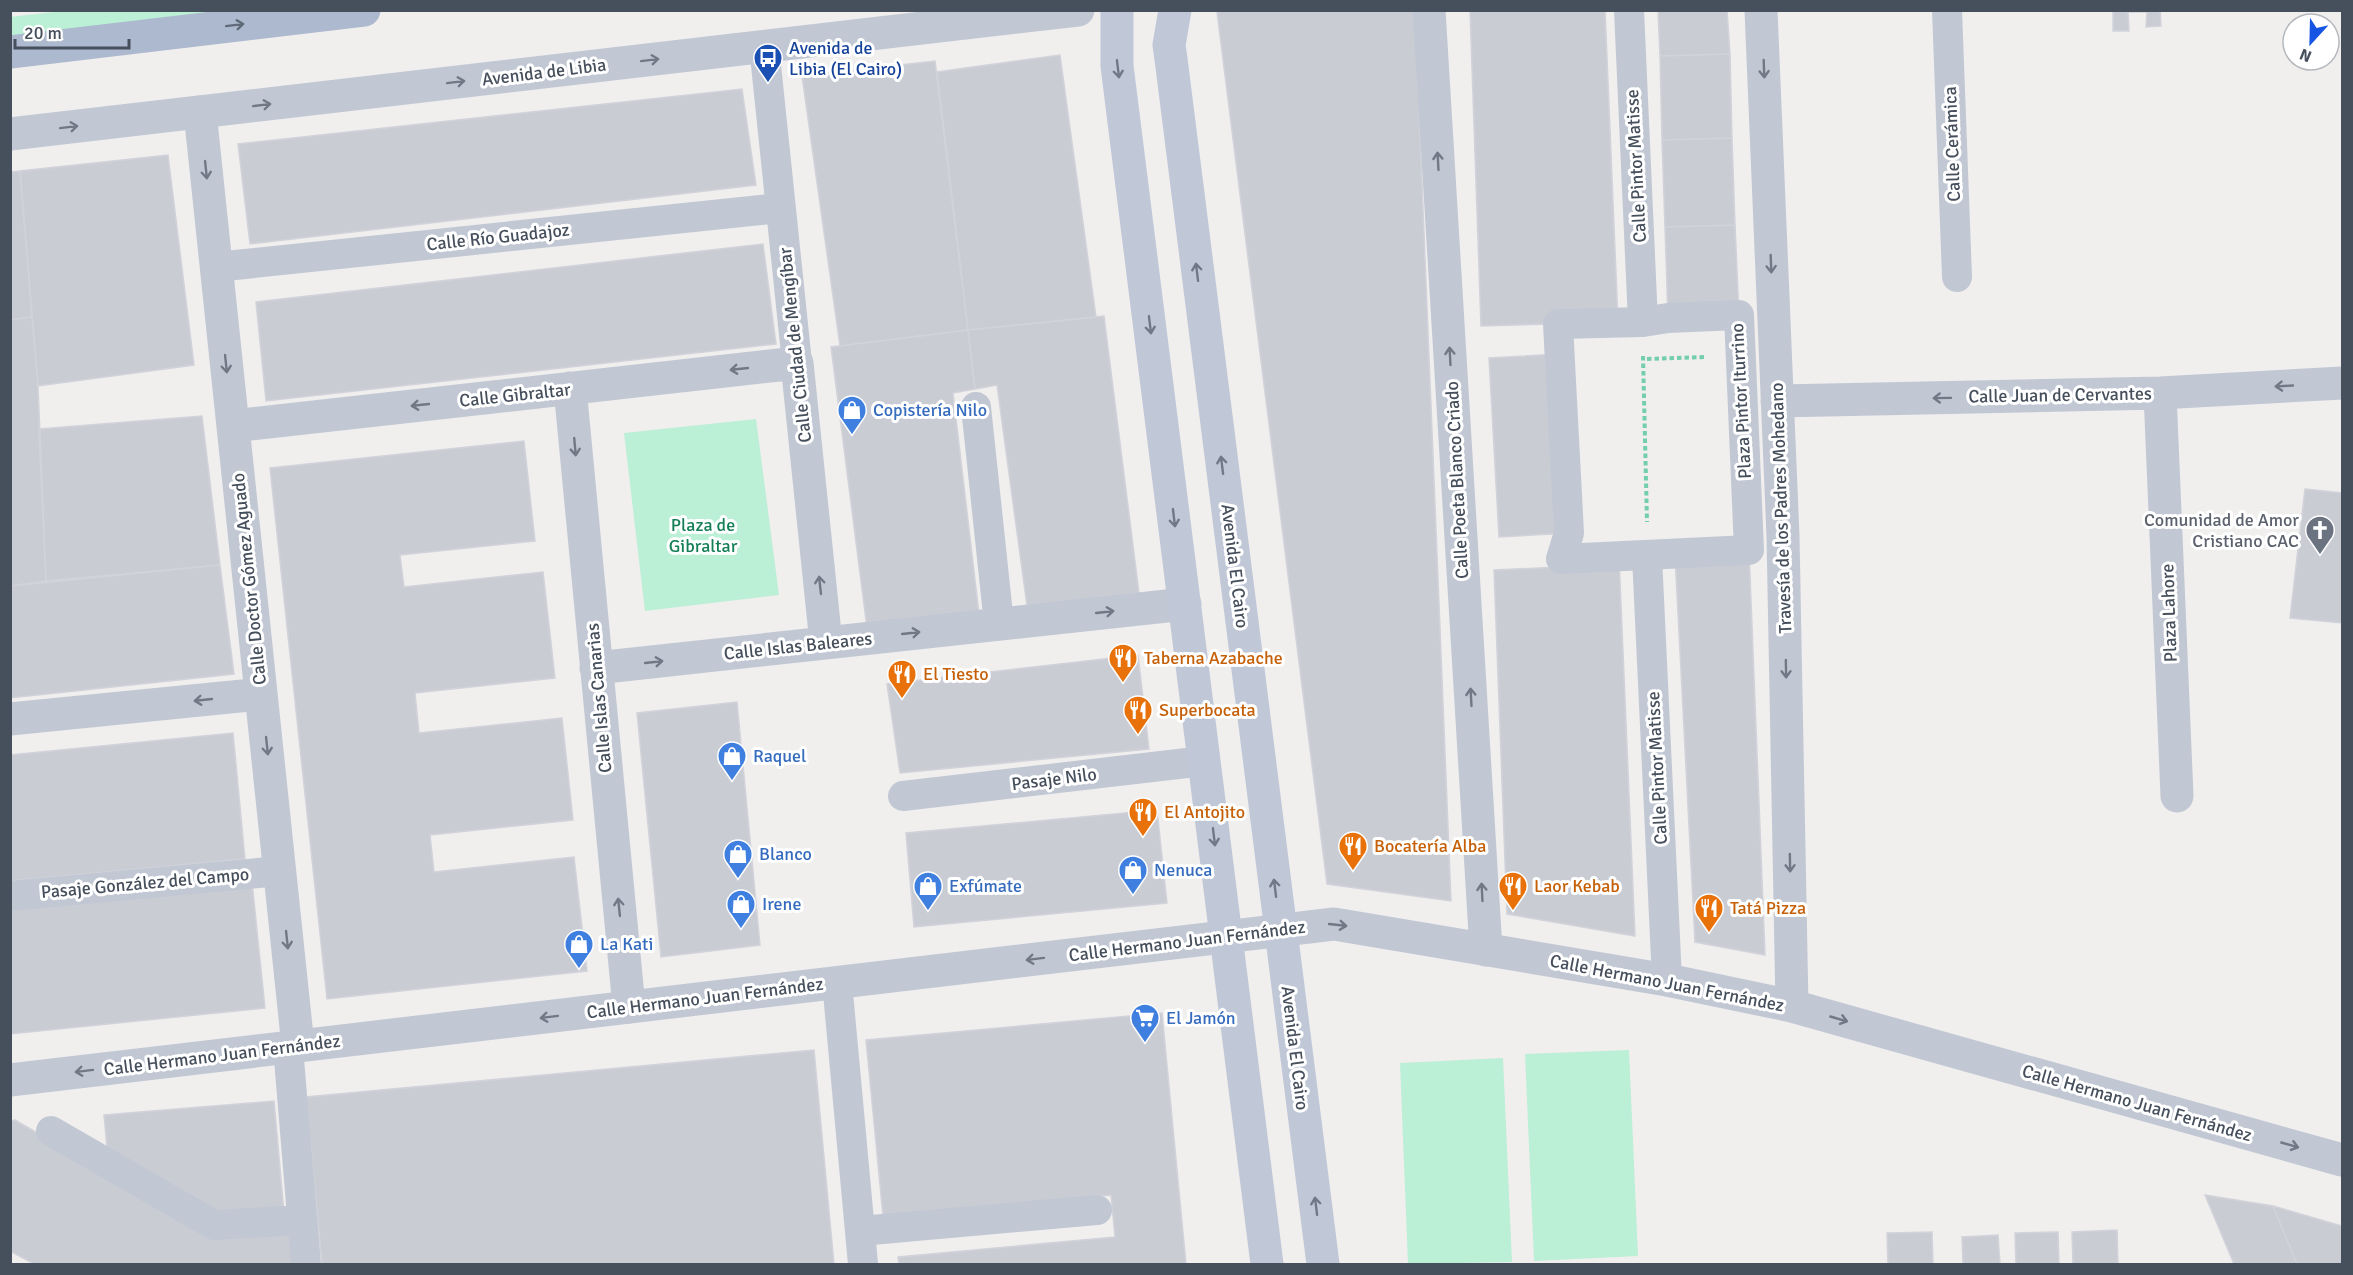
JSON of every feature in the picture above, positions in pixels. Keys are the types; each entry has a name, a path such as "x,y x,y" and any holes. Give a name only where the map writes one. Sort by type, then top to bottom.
{"main road":[{"path":"10,52 364,10"},
{"path":"1117,10 1116,51 1267,1264"},
{"name":"Avenida El Cairo","path":"1175,10 1169,45 1323,1264"}],"street":[{"name":"Avenida de Libia","path":"10,134 1078,10"},
{"name":"Calle Poeta Blanco Criado","path":"1429,10 1486,950"},
{"name":"Calle Pintor Matisse","path":"1629,10 1643,322"},
{"name":"Travesía de los Padres Mohedano","path":"1761,10 1783,536 1792,1006"},
{"name":"Calle Cerámica","path":"1947,10 1957,277"},
{"name":"Calle Ciudad de Mengíbar","path":"764,46 826,643"},
{"name":"Calle Doctor Gómez Aguado","path":"200,112 280,871 293,1047"},
{"name":"Calle Río Guadajoz","path":"216,267 780,208"},
{"name":"Plaza Pintor Iturrino","path":"1738,315 1749,550 1561,559 1569,533 1558,324 1643,322 1668,318 1738,315"},
{"name":"Calle Gibraltar","path":"233,426 797,363"},
{"name":"Calle Juan de Cervantes","path":"1777,401 2160,393 2343,383"},
{"name":"Calle Islas Canarias","path":"570,388 629,1007"},
{"name":"Plaza Lahore","path":"2160,393 2177,796"},
{"path":"976,407 999,624"},
{"name":"Calle Pintor Matisse","path":"1647,556 1667,980"},
{"name":"Calle Islas Baleares","path":"596,668 1185,603"},
{"path":"10,719 261,694"},
{"name":"Pasaje Nilo","path":"903,796 1204,761"},
{"name":"Pasaje González del Campo","path":"10,896 280,871"},
{"name":"Calle Hermano Juan Fernández","path":"10,1080 1334,924 1667,980 1792,1006 2343,1160"},
{"path":"837,982 863,1264"},
{"path":"293,1047 306,1264"},
{"path":"51,1131 214,1225 302,1221"},
{"path":"860,1230 1097,1210"}],"path":[{"path":"1643,322 1647,556"},
{"path":"1644,359 1741,356"}],"green space":[{"path":"71,10 229,11 11,37 10,17"},
{"name":"Plaza de Gibraltar","path":"756,419 779,595 645,611 624,433"},
{"path":"1629,1050 1638,1256 1534,1261 1525,1054"},
{"path":"1503,1058 1512,1262 1408,1264 1400,1063"}],"building":[{"path":"1230,10 1415,10 1451,901 1327,884 1217,12"},
{"path":"1470,10 1605,10 1618,322 1481,326"},
{"path":"1658,10 1727,10 1730,54 1660,56"},
{"path":"2113,10 2160,10 2161,26 2146,27 2147,12 2128,12 2129,31 2113,31"},
{"path":"1730,54 1732,138 1662,140 1660,56"},
{"path":"1060,55 1096,317 968,330 937,72"},
{"path":"935,61 968,330 840,346 802,76"},
{"path":"742,89 756,185 250,244 238,144"},
{"path":"1732,138 1735,225 1665,227 1662,140"},
{"path":"168,155 194,365 38,386 20,171"},
{"path":"20,171 32,317 10,320 10,172"},
{"path":"1735,225 1739,315 1668,318 1665,227"},
{"path":"763,244 776,344 266,401 256,302"},
{"path":"1104,316 1139,593 1027,606 997,385 975,389 968,330"},
{"path":"32,317 38,386 46,581 10,586 10,320"},
{"path":"968,330 975,389 953,393 979,614 867,628 831,347"},
{"path":"1559,354 1569,533 1499,537 1489,358"},
{"path":"202,416 220,565 46,581 39,429"},
{"path":"524,441 535,541 400,555 404,587 543,572 555,678 415,693 419,733 562,718 573,820 430,835 434,872 574,857 587,971 327,999 270,468"},
{"name":"Comunidad de Amor Cristiano CAC","path":"2305,489 2342,493 2342,623 2290,618"},
{"path":"1749,550 1765,955 1695,942 1675,555"},
{"path":"1619,557 1635,936 1507,914 1494,570 1560,567"},
{"path":"220,565 234,674 10,698 10,586"},
{"path":"1138,655 1149,749 900,773 887,684"},
{"path":"737,702 760,945 661,957 637,713"},
{"path":"233,733 245,859 10,881 10,755"},
{"path":"1157,810 1167,903 914,927 906,833"},
{"path":"252,882 265,1008 10,1034 10,907"},
{"path":"1162,1013 1186,1264 899,1264 898,1257 1115,1237 1111,1195 883,1216 866,1040"},
{"path":"814,1050 834,1264 322,1264 306,1097"},
{"path":"274,1101 284,1213 217,1219 108,1158 104,1115"},
{"path":"15,1120 208,1233 290,1228 293,1264 34,1264 10,1251 10,1121"},
{"path":"2205,1195 2273,1206 2297,1264 2234,1264"},
{"path":"2273,1206 2342,1226 2342,1264 2297,1264"},
{"path":"2117,1230 2118,1264 2073,1264 2072,1232"},
{"path":"1932,1232 1933,1264 1888,1264 1887,1233"},
{"path":"2058,1232 2059,1264 2016,1264 2015,1233"},
{"path":"1998,1235 2000,1264 1963,1264 1962,1237"}],"place":[{"name":"Avenida de Libia (El Cairo)","path":"768,84"},
{"name":"Copistería Nilo","path":"852,436"},
{"name":"Comunidad de Amor Cristiano CAC","path":"2320,556"},
{"name":"Taberna Azabache","path":"1123,684"},
{"name":"El Tiesto","path":"902,700"},
{"name":"Superbocata","path":"1138,736"},
{"name":"Raquel","path":"732,782"},
{"name":"El Antojito","path":"1143,838"},
{"name":"Bocatería Alba","path":"1353,872"},
{"name":"Blanco","path":"738,880"},
{"name":"Nenuca","path":"1133,896"},
{"name":"Exfúmate","path":"928,912"},
{"name":"Laor Kebab","path":"1513,912"},
{"name":"Irene","path":"741,930"},
{"name":"Tatá Pizza","path":"1709,934"},
{"name":"La Kati","path":"579,970"},
{"name":"El Jamón","path":"1145,1044"}]}
